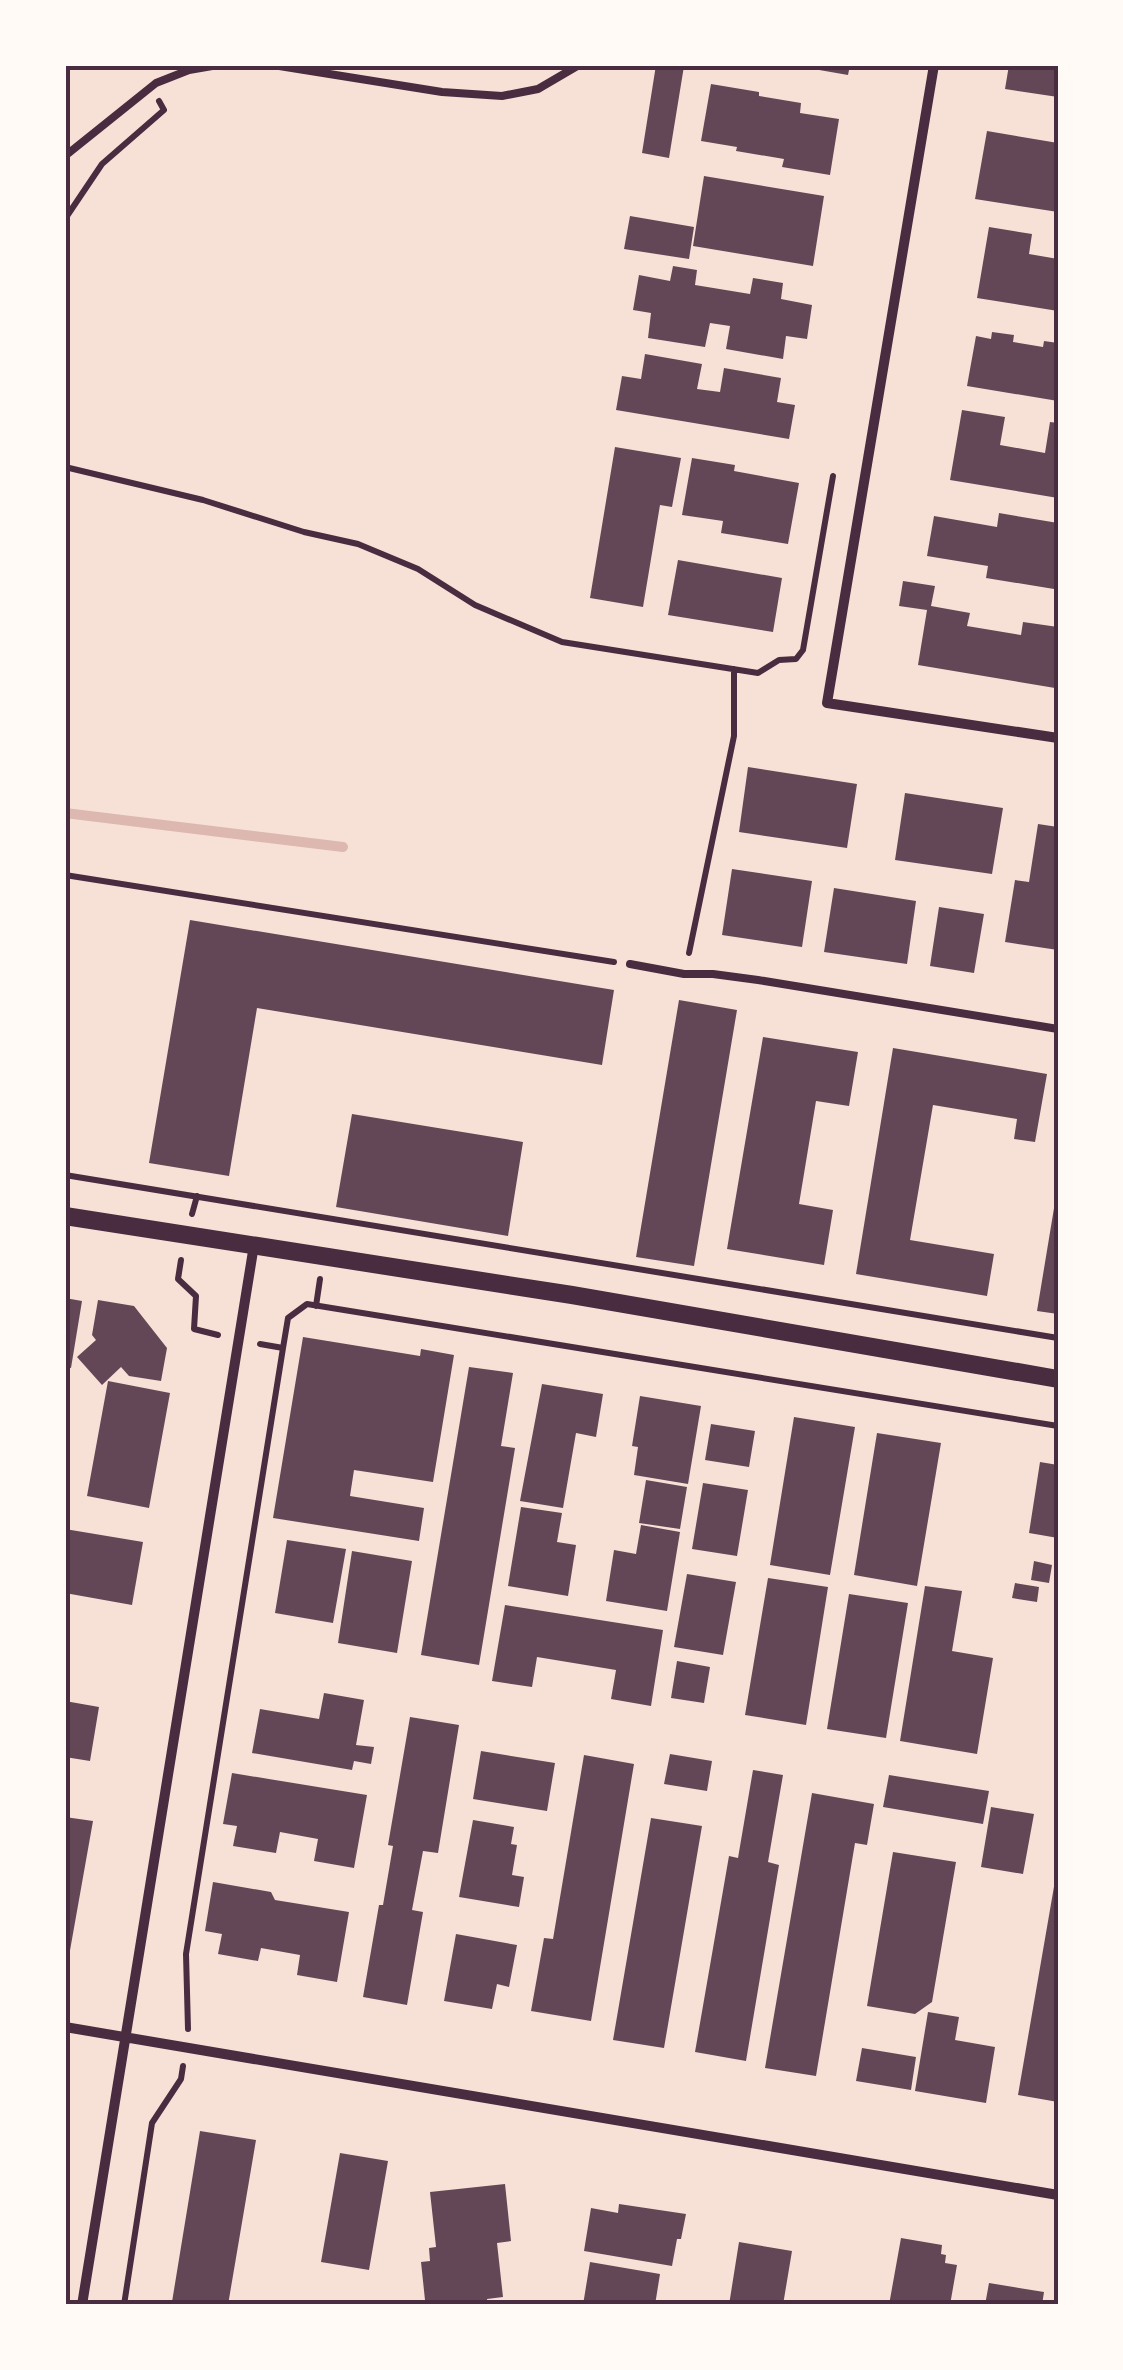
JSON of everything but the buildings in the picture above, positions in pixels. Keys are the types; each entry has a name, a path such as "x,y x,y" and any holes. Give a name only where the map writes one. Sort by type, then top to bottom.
{"street":[{"path":"934,65 827,702 1058,738"},
{"path":"65,1216 572,1295 1058,1379"},
{"path":"82,2305 254,1245"},
{"path":"65,2027 1058,2194"}],"lane":[{"path":"65,156 156,83 190,70 218,65"},
{"path":"274,65 442,92 502,96 538,89 580,65"},
{"path":"630,964 684,974 758,980 1058,1030"}],"path":[{"path":"65,219 102,164 164,110 159,101"},
{"path":"65,466 358,544 418,569 474,605 562,642 758,673 779,660 796,659 803,650 833,476"},
{"path":"688,956 734,736 734,670"},
{"path":"65,875 630,964"},
{"path":"65,1174 1058,1338"},
{"path":"328,1232 330,1218"},
{"path":"181,1258 178,1280 196,1296 194,1330 212,1334"},
{"path":"316,1306 318,1291"},
{"path":"188,2030 186,1954 283,1348 288,1318 306,1304 1058,1426"},
{"path":"272,1346 283,1348"},
{"path":"124,2305 152,2123 180,2080"}],"waterway":[{"path":"65,813 343,847"}]}
